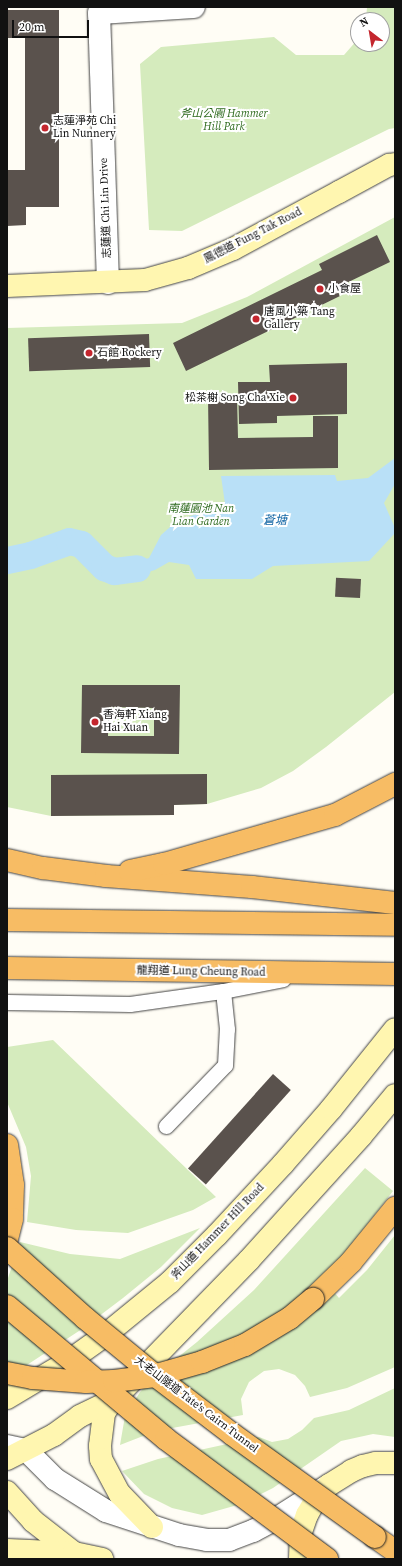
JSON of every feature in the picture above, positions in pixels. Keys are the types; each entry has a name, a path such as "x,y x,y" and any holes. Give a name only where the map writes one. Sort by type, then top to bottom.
{"highway":[{"path":"106,876 164,864 335,815 395,784"},
{"path":"7,860 43,868 106,876 252,887 395,903"},
{"path":"7,920 395,925"},
{"name":"龍翔道 Lung Cheung Road","path":"7,968 395,974"},
{"path":"7,1145 11,1166 12,1219 7,1239"},
{"path":"7,1373 33,1378 86,1382 114,1381 153,1376 202,1362 244,1345 290,1318 313,1299 351,1262 395,1208"},
{"name":"大老山隧道 Tate's Cairn Tunnel","path":"7,1248 86,1318 158,1378 232,1434 395,1551"},
{"path":"7,1306 160,1434 327,1559"}],"main road":[{"name":"鳳德道 Fung Tak Road","path":"7,286 108,283 145,280 188,268 233,249 345,188 389,165 395,164"},
{"path":"7,915 34,920"},
{"name":"斧山道 Hammer Hill Road","path":"7,1398 69,1361 104,1336 170,1282 217,1235 331,1110 395,1030"},
{"path":"152,1527 120,1494 101,1459 100,1446 104,1413 113,1400 249,1260 361,1136 395,1095"},
{"path":"7,1459 17,1448 54,1435 80,1416 113,1400"},
{"path":"300,1559 301,1532 307,1515 316,1499 329,1485 345,1474 363,1466 376,1463 395,1463"},
{"path":"7,1492 33,1521 74,1553"},
{"path":"7,1550 74,1553 102,1559"}],"street":[{"name":"志蓮道 Chi Lin Drive","path":"108,283 99,10 194,7"},
{"path":"17,1448 55,1479 106,1511 179,1535 207,1540 229,1540 274,1520 329,1485"}],"lane":[{"path":"7,1002 130,1004 224,991 312,973"},
{"path":"166,1126 225,1064 227,1029 224,991"}],"green space":[{"name":"斧山公園 Hammer Hill Park","path":"367,7 395,7 395,128 389,129 182,231 149,230 140,64 161,47 274,37 296,55 344,55 350,48 350,52 390,52 390,12 367,12"},
{"name":"南蓮園池 Nan Lian Garden","path":"395,217 395,692 326,747 293,771 261,788 207,804 174,805 174,815 51,816 7,807 7,328 182,323 247,297"},
{"path":"53,1040 216,1197 193,1210 128,1233 76,1230 27,1222 31,1176 26,1147 7,1102 7,1047"},
{"path":"365,1168 393,1191 341,1258 321,1277 339,1298 367,1270 395,1235 395,1367 347,1388 310,1397 305,1386 295,1375 279,1369 264,1371 249,1382 241,1399 243,1415 156,1431 120,1445 125,1416 140,1392 157,1374 197,1342 254,1290"},
{"path":"200,1228 161,1267 123,1298 82,1329 7,1378 7,1281 20,1242 70,1254 120,1259"},
{"path":"395,1388 395,1437 373,1434 341,1441 273,1488 241,1504 202,1515 172,1508 144,1494 122,1471 158,1459 259,1437 272,1442 288,1439 302,1430 314,1418 349,1410"}],"water":[{"name":"蒼塘","path":"395,458 395,484 384,503 395,528 395,533 369,561 273,566 252,579 196,579 189,565 169,562 155,570 137,575 136,562 149,558 161,535 177,521 225,504 221,476 335,475 337,481 368,478"}],"building":[{"path":"7,10 59,10 59,207 26,207 26,225 7,226 7,170 25,170 25,38 7,38"},
{"name":"唐風小築 Tang Gallery","path":"377,235 390,262 336,288 340,296 186,371 173,343 322,270 319,264"},
{"name":"石館 Rockery","path":"149,334 150,367 29,371 28,338"},
{"name":"松茶榭 Song Cha Xie","path":"347,363 347,414 277,416 277,423 239,424 238,382 270,382 269,365"},
{"path":"237,395 238,438 313,437 313,416 338,416 338,468 209,470 208,396"},
{"path":"336,578 361,579 360,598 335,597"},
{"name":"香海軒 Xiang Hai Xuan","path":"82,685 180,685 179,754 81,753","holes":["109,707 154,708 154,736 108,736"]},
{"path":"207,774 207,804 174,805 174,815 51,816 51,775"},
{"path":"273,1074 291,1090 206,1184 188,1168"}],"waterway":[{"path":"7,560 30,555 69,541 81,544 104,567 114,571 137,568"}],"place":[{"name":"志蓮淨苑 Chi Lin Nunnery","path":"45,128"},
{"name":"小食屋","path":"320,289"},
{"name":"唐風小築 Tang Gallery","path":"256,319"},
{"name":"石館 Rockery","path":"89,353"},
{"name":"松茶榭 Song Cha Xie","path":"293,398"},
{"name":"香海軒 Xiang Hai Xuan","path":"95,722"}]}
